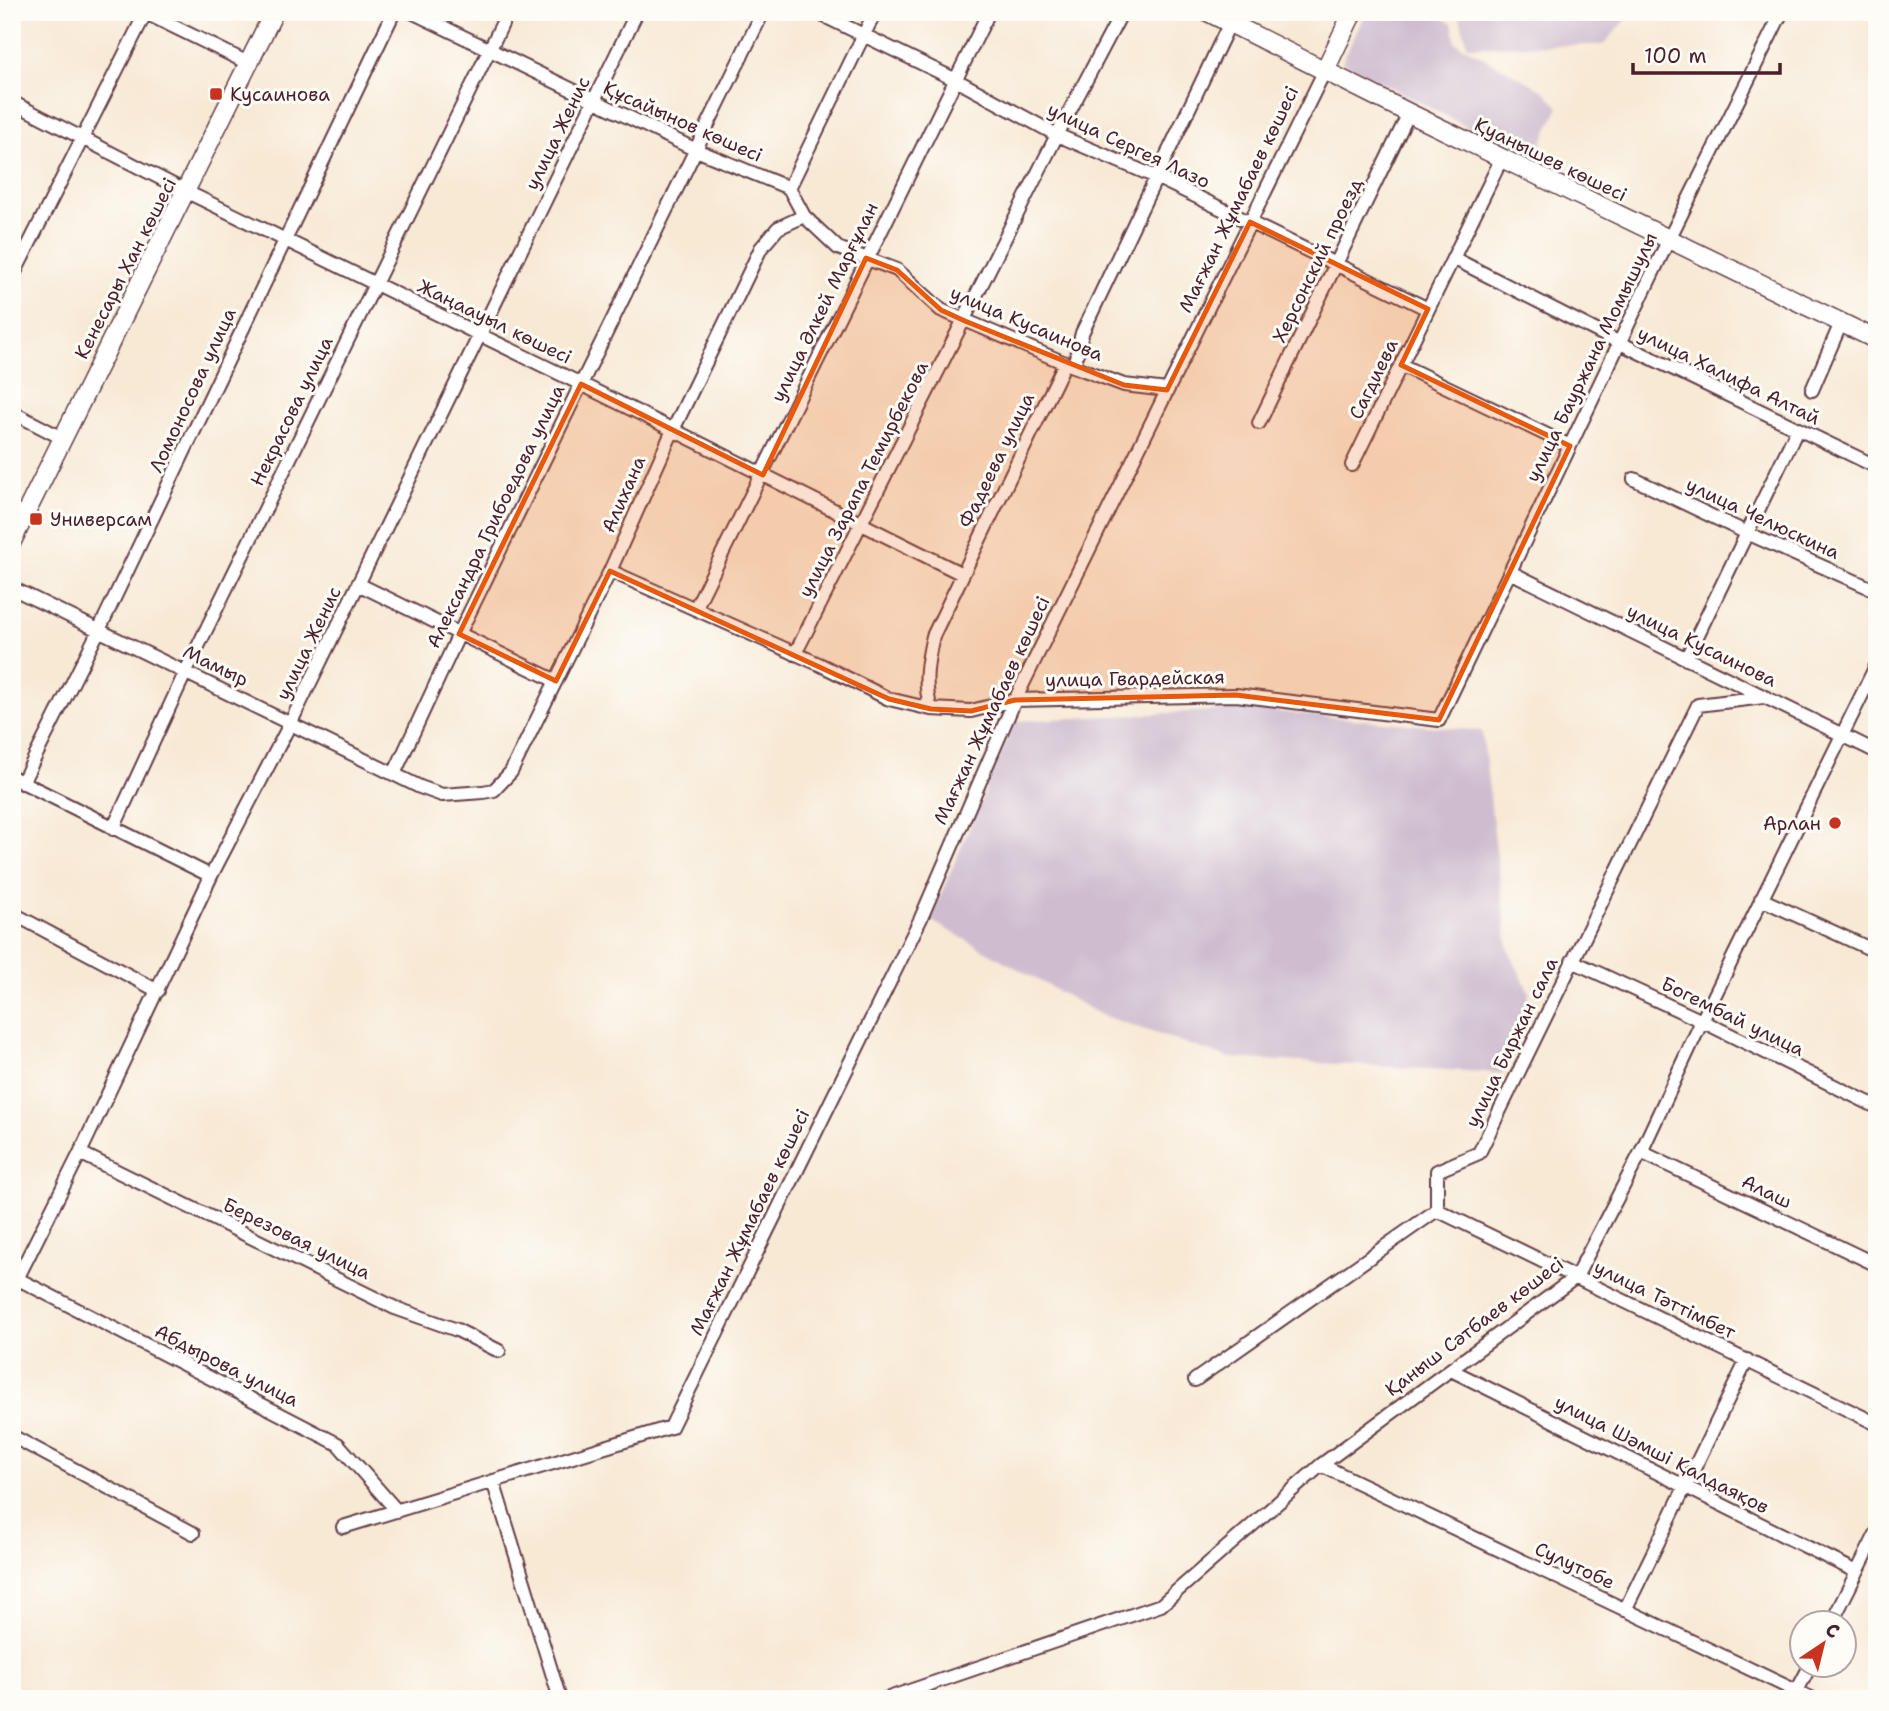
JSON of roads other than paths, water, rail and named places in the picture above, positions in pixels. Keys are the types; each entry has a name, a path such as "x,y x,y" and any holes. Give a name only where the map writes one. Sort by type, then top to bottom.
{"street":[{"path":"12,278 145,12 248,63"},
{"name":"Кенесары Хан көшесі","path":"12,541 274,12"},
{"name":"Ломоносова улица","path":"17,780 99,630 394,12"},
{"name":"Құсайынов көшесі","path":"412,12 593,102 696,150 789,188"},
{"name":"Некрасова улица","path":"113,829 186,671 373,284 508,12"},
{"name":"улица Женис","path":"15,1284 211,876 290,724 637,12"},
{"name":"Александра Грибоедова улица","path":"394,774 459,634 763,12"},
{"name":"улица Сергея Лазо","path":"816,12 956,80 1058,135 1156,177 1428,309"},
{"path":"789,188 875,12"},
{"name":"улица Әлкей Марғұлан","path":"695,609 989,12"},
{"name":"улица Зарапа Темирбекова","path":"795,654 1122,12"},
{"name":"Қуанышев көшесі","path":"1208,12 1233,18 1409,113 1877,340"},
{"name":"Мағжан Жұмабаев көшесі","path":"493,1481 671,1427 922,918 1015,700 1353,12"},
{"name":"улица Бауржана Момышулы","path":"1439,720 1669,239 1782,12"},
{"name":"Фадеева улица","path":"931,709 926,687 933,636 1070,365 1082,333 1233,18"},
{"name":"Жаңаауыл көшесі","path":"12,102 187,192 962,574"},
{"name":"Херсонский проезд","path":"1258,423 1409,113"},
{"name":"Сагдиева","path":"1352,465 1502,158"},
{"name":"улица Кусаинова","path":"789,188 804,216 838,248 897,270 941,310 1124,385 1167,390"},
{"name":"Алихана","path":"483,792 494,790 511,772 610,571 673,430 761,248 778,228 804,216"},
{"name":"улица Халифа Алтай","path":"1453,258 1620,343 1877,467"},
{"path":"1812,390 1841,323"},
{"path":"1401,365 1570,446"},
{"path":"12,412 62,438"},
{"path":"1686,659 1797,430"},
{"name":"улица Челюскина","path":"1634,479 1877,592"},
{"name":"улица Гвардейская","path":"610,571 889,699 931,709 971,711 1015,700 1236,695 1439,720"},
{"name":"улица Кусаинова","path":"1510,572 1877,752"},
{"path":"358,584 556,681"},
{"name":"Мамыр","path":"12,588 442,795 483,792"},
{"name":"Қаныш Сәтбаев көшесі","path":"886,1699 1161,1605 1321,1465 1576,1277 1641,1152 1761,899 1877,664"},
{"name":"улица Биржан сала","path":"1437,1210 1437,1171 1479,1153 1698,705 1763,697"},
{"path":"17,780 211,876"},
{"path":"1761,899 1877,953"},
{"path":"12,913 158,991"},
{"name":"Богембай улица","path":"1572,961 1877,1107"},
{"name":"Алаш","path":"1641,1152 1877,1265"},
{"name":"Березовая улица","path":"80,1153 395,1308 457,1330 499,1351"},
{"path":"1195,1380 1437,1210"},
{"name":"улица Тәттімбет","path":"1437,1210 1877,1424"},
{"name":"Абдырова улица","path":"15,1284 338,1444 397,1511"},
{"path":"1625,1610 1747,1360"},
{"name":"улица Шәмші Қалдаяқов","path":"1451,1370 1857,1572"},
{"path":"12,1436 193,1533"},
{"name":"Сулутобе","path":"1321,1465 1813,1699"},
{"path":"343,1527 493,1481 560,1699"},
{"path":"1838,1610 1877,1532"},
{"path":"1797,1691 1802,1680"}],"place":[{"name":"Кусаинова","path":"216,94"},
{"name":"Универсам","path":"36,519"},
{"name":"Арлан","path":"1835,823"}]}
